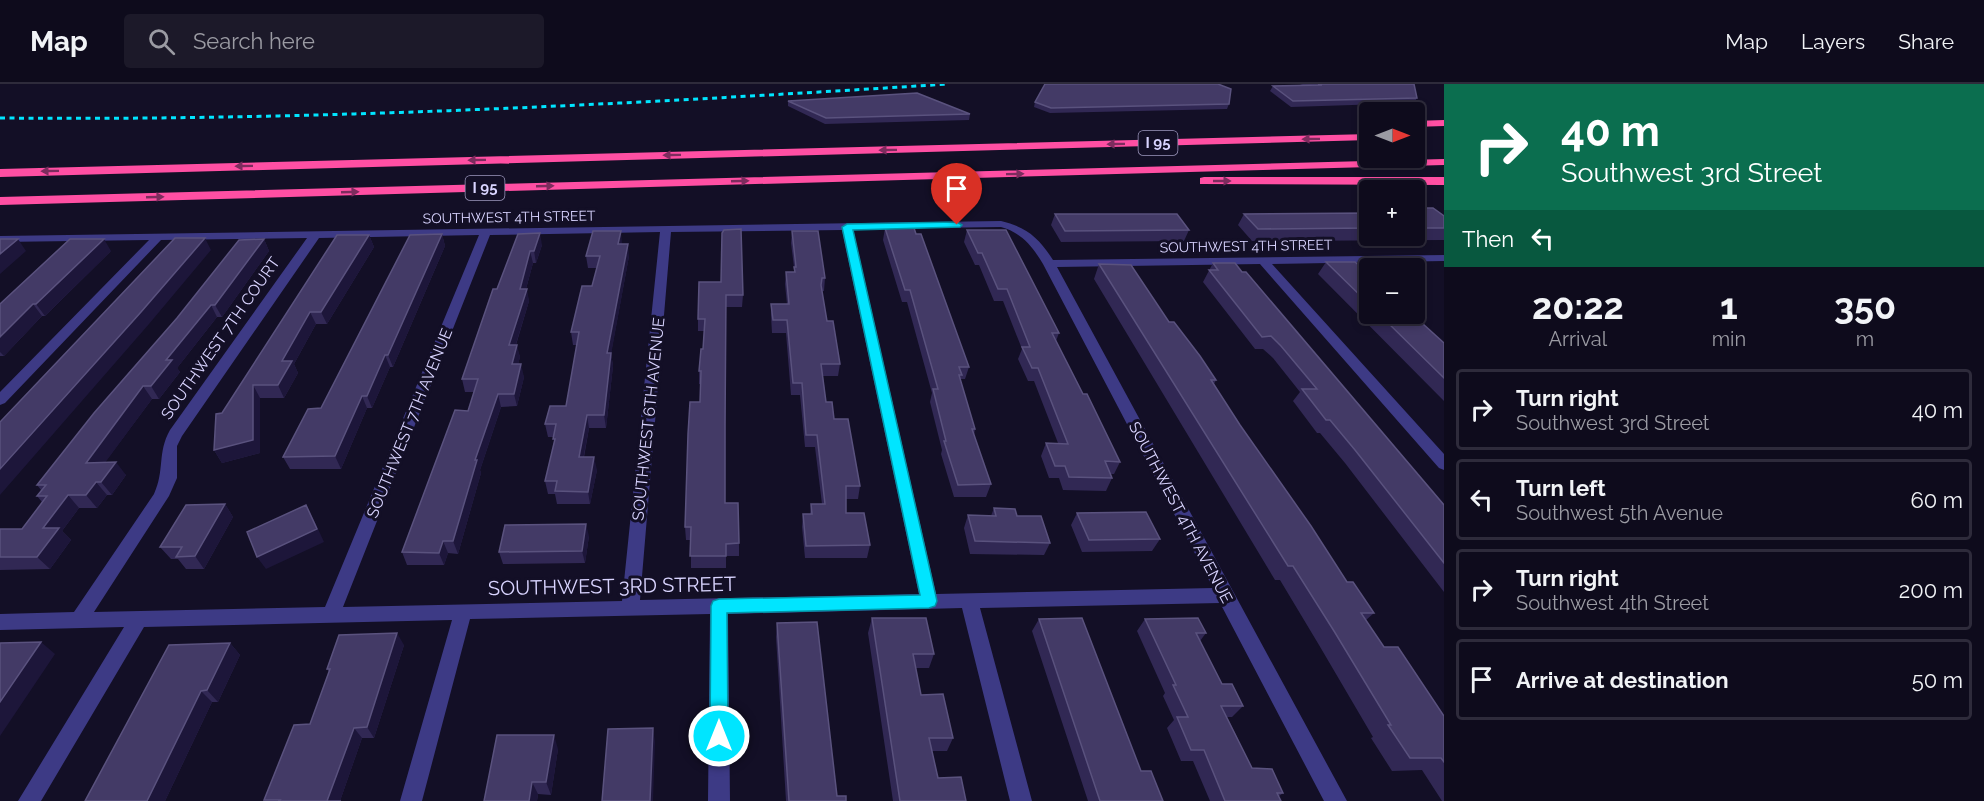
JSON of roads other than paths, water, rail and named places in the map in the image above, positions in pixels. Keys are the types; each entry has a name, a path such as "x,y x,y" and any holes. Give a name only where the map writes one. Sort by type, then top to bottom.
{"highway":[{"path":"1425,124 1444,123"},
{"path":"946,148 1066,135 1359,126"},
{"name":"I 95","path":"0,173 1359,137"},
{"path":"30,160 270,155 387,163"},
{"name":"I 95","path":"0,201 1444,162"},
{"path":"1080,172 1153,181 1444,181"},
{"path":"0,208 97,199"}],"street":[{"name":"SOUTHWEST 4TH STREET","path":"0,239 1001,224 1018,228"},
{"path":"847,227 929,601"},
{"name":"SOUTHWEST 4TH AVENUE","path":"1018,228 1032,237 1049,264 1336,801"},
{"name":"SOUTHWEST 6TH AVENUE","path":"630,608 666,230"},
{"name":"SOUTHWEST 7TH AVENUE","path":"331,614 486,232"},
{"name":"SOUTHWEST 7TH COURT","path":"79,620 161,496 169,478 169,446 175,434 315,235"},
{"path":"0,400 158,237"},
{"name":"SOUTHWEST 4TH STREET","path":"1049,264 1444,258"},
{"path":"1263,261 1444,464"},
{"name":"SOUTHWEST 3RD STREET","path":"0,622 1225,595"},
{"path":"969,601 1022,801"},
{"path":"719,606 719,801"},
{"path":"411,801 463,612"},
{"path":"29,801 139,618"}],"railway":[{"path":"0,118 238,117 475,110 949,84"}]}
